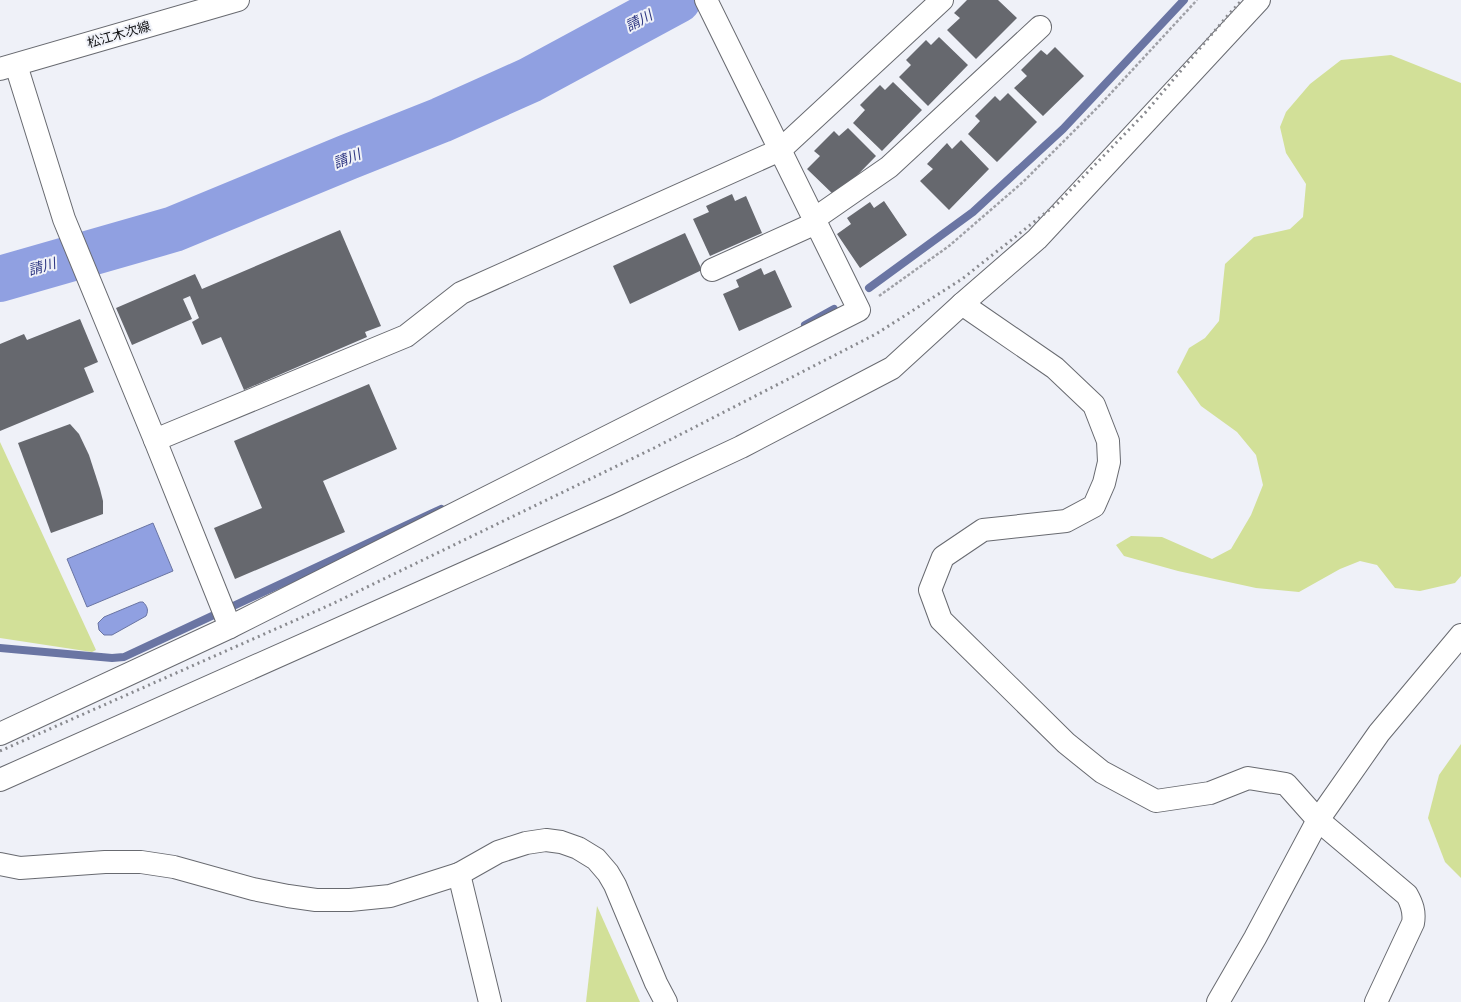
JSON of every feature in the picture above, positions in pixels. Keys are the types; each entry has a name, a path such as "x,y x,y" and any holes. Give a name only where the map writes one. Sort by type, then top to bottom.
{"street":[{"name":"松江木次線","path":"8,67 238,0"},
{"path":"0,734 225,615 859,310 706,0"},
{"path":"155,440 406,336 461,293 780,150 942,0"},
{"path":"0,780 617,505 741,447 892,368 962,304 1037,239 1259,0"},
{"path":"712,270 815,221 889,167 1040,27"},
{"path":"8,67 64,219 225,615"},
{"path":"962,304 1055,368 1094,405 1108,441 1109,462 1104,483 1094,506 1066,521 983,530 943,557 930,590 941,620 1066,743 1102,772 1156,801 1210,793 1248,778 1286,784 1318,820 1407,895 1412,904 1414,916 1413,923 1376,1002"},
{"path":"1218,1002 1255,938 1318,820 1379,733 1461,635"},
{"path":"0,864 20,868 104,862 140,862 174,867 253,889 316,900 350,900 390,896 459,874 498,852 526,842 546,840 562,842 578,848 596,859 608,873 615,885 656,983 666,1002"},
{"path":"459,874 490,1002"}],"path":[{"path":"859,310 949,246 1023,182 1100,105 1197,0"}],"green space":[{"path":"1391,55 1461,83 1461,576 1455,583 1420,591 1395,588 1377,565 1360,561 1340,569 1299,592 1256,588 1178,571 1124,556 1116,545 1131,536 1162,537 1212,559 1231,549 1251,515 1263,485 1256,455 1237,432 1201,406 1177,372 1189,348 1205,338 1219,321 1225,264 1254,237 1290,229 1303,217 1306,184 1286,153 1280,127 1286,112 1310,84 1341,60"},
{"path":"0,442 96,650 92,652 0,638"},
{"path":"1461,744 1461,878 1445,862 1428,818 1439,775"},
{"path":"597,906 640,1002 586,1002"}],"water":[{"path":"153,523 173,571 87,607 67,559"},
{"path":"143,602 146,607 146,616 112,635 104,635 99,630 98,623 104,617"}],"building":[{"path":"967,0 998,0 1017,18 976,59 947,30 960,18 954,13"},
{"path":"939,37 968,65 928,106 899,77 911,65 906,60 926,40 931,45"},
{"path":"1055,47 1084,76 1043,116 1014,88 1027,76 1021,70 1041,50 1047,55"},
{"path":"893,82 922,110 882,151 853,123 865,110 860,105 880,85 885,90"},
{"path":"1008,93 1037,122 997,162 968,134 980,121 975,116 995,96 1000,101"},
{"path":"848,128 876,156 836,197 807,169 820,156 814,151 834,131 839,136"},
{"path":"961,140 989,169 949,210 920,181 933,169 927,164 947,143 952,149"},
{"path":"732,194 735,201 746,196 762,233 710,256 693,219 709,212 706,206"},
{"path":"884,201 907,235 860,268 837,234 851,224 847,218 870,202 874,208"},
{"path":"340,230 381,326 365,332 367,337 244,390 221,337 202,345 192,322 199,318 190,296 183,299 192,319 132,345 116,308 195,274 202,289"},
{"path":"685,233 702,270 630,304 613,266"},
{"path":"761,268 764,275 775,270 792,307 739,331 723,294 739,287 736,280"},
{"path":"80,319 98,362 84,368 94,392 0,431 0,344 24,334 27,340"},
{"path":"369,384 397,449 323,481 345,532 235,579 214,528 262,508 234,441"},
{"path":"70,424 79,434 89,455 103,501 103,514 51,533 18,443"}],"waterway":[{"name":"請川","path":"0,279 174,229 441,120 530,80 678,0"},
{"path":"869,288 973,212 1063,129 1184,0"},
{"path":"805,325 834,309"},
{"path":"0,648 112,658 124,657 441,509"}],"railway":[{"path":"0,751 332,604 654,448 876,334 962,279 1058,203 1145,113 1242,0"}]}
